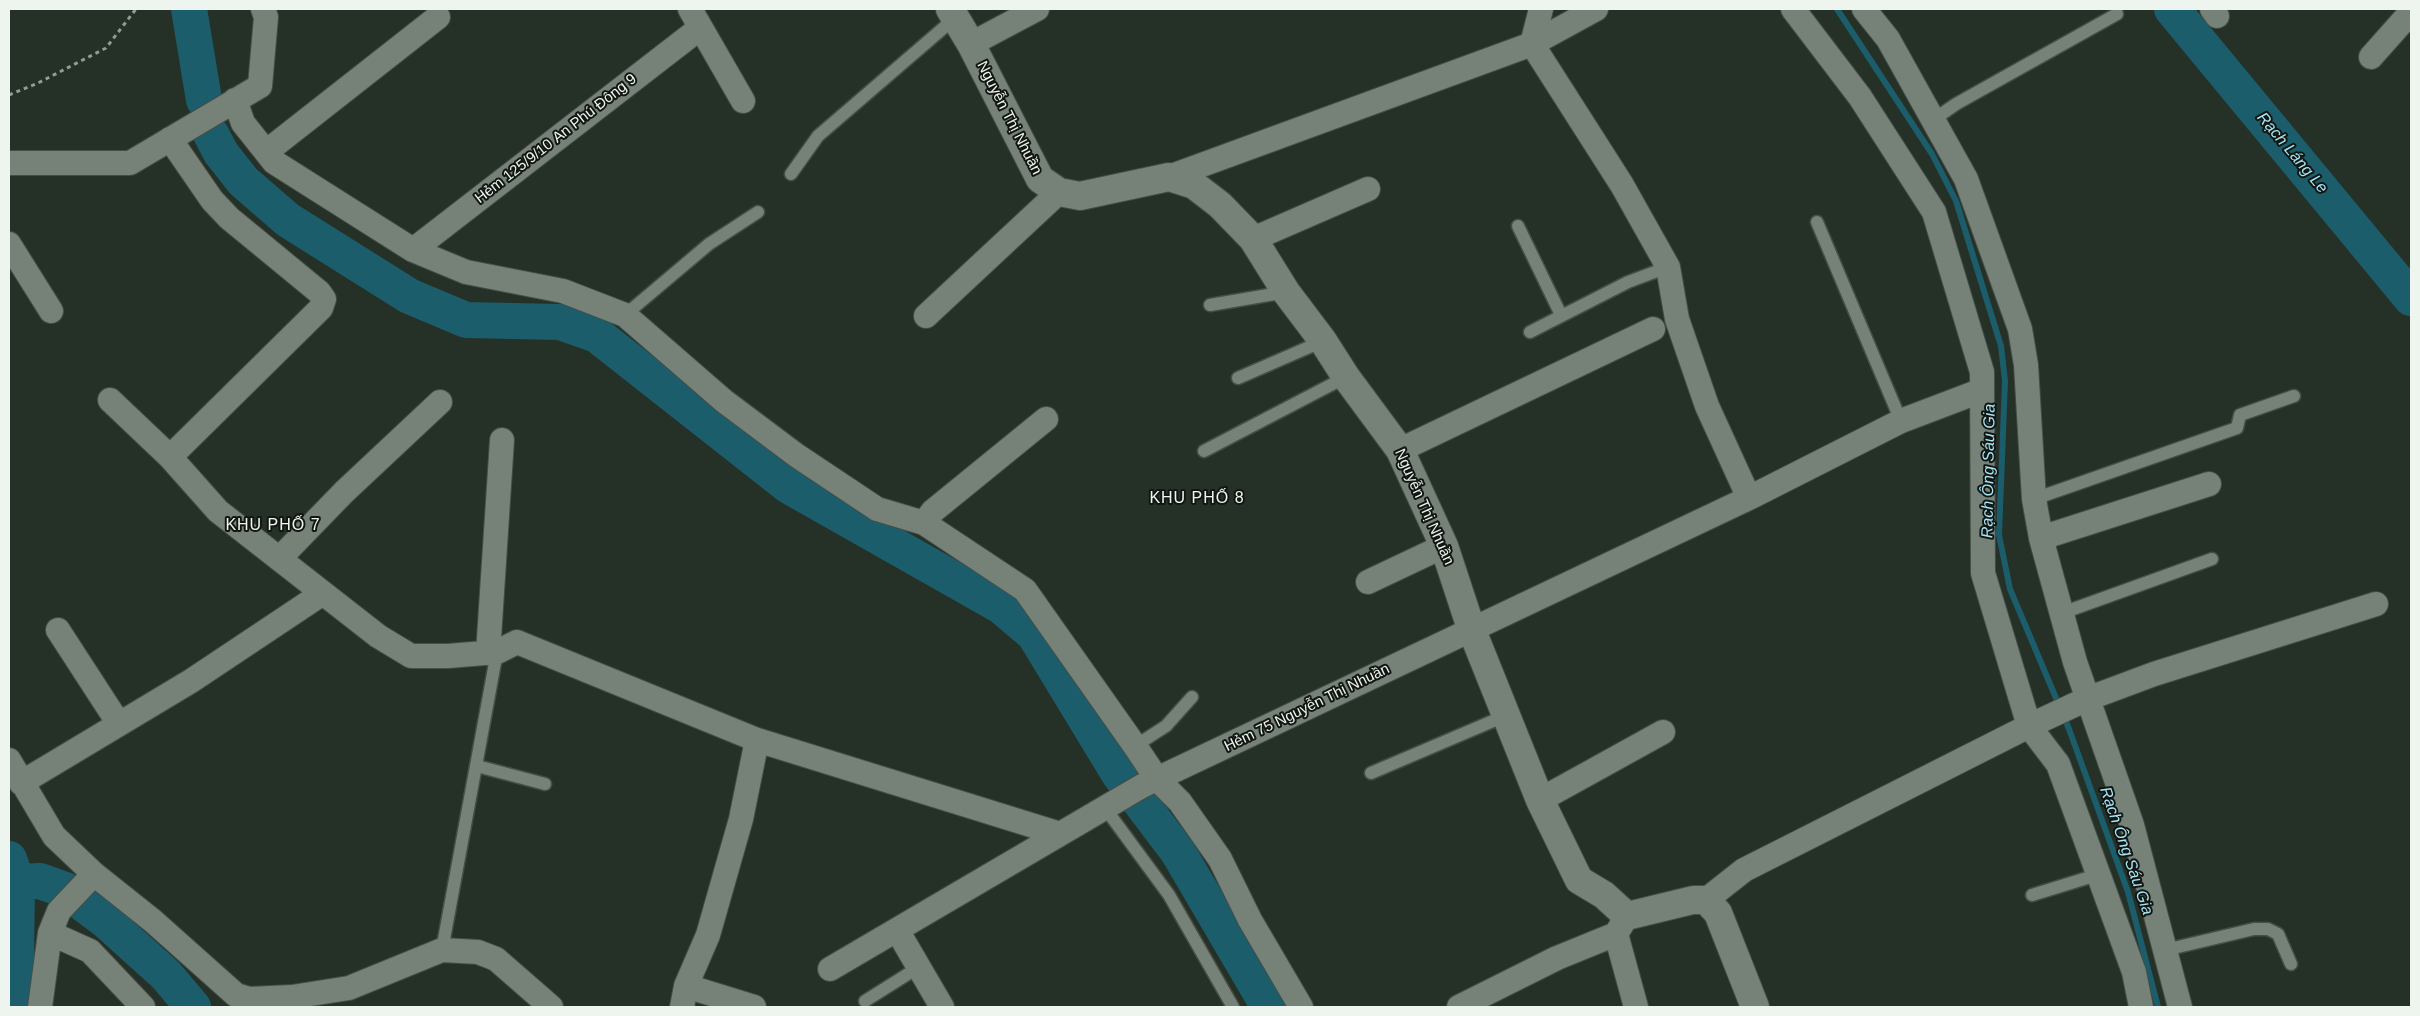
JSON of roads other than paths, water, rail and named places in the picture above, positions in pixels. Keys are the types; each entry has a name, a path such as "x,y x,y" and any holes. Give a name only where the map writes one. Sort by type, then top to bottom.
{"street":[{"path":"971,44 1037,9"},
{"path":"1540,9 1532,44 1622,186 1668,267 1677,319 1707,406 1750,498"},
{"path":"1169,177 1532,44 1596,9"},
{"path":"1793,9 1860,97 1934,212 1982,372 1980,391 1982,573 2035,723 2058,764 2100,874 2134,972 2141,1007"},
{"path":"1869,10 1888,39 1966,179 2020,329 2026,365 2034,499 2041,538 2084,701 2132,825 2180,1007"},
{"path":"9,162 130,163 170,140 260,86 269,12"},
{"path":"2371,57 2411,12"},
{"name":"Nguyễn Thị Nhuần","path":"952,13 971,44 1040,179 1059,192 1080,196 1169,177 1194,185 1220,206 1253,240 1286,292 1400,450 1444,546 1472,628 1540,800 1579,880 1604,896 1622,925"},
{"path":"266,152 438,17"},
{"path":"695,18 743,101"},
{"name":"Hẻm 125/9/10 An Phú Đông 9","path":"413,250 695,18"},
{"path":"235,100 243,123 274,162 413,250 466,272 563,291 625,315 724,401 796,455 876,509 924,523 1025,590 1135,746 1149,783 1180,802 1220,859 1278,972 1301,1007"},
{"path":"170,140 212,200 229,218 324,298 321,308 170,457"},
{"path":"1253,240 1368,188"},
{"path":"926,316 1059,192"},
{"path":"9,244 51,311"},
{"path":"1400,450 1653,329"},
{"name":"Hẻm 75 Nguyễn Thị Nhuần","path":"830,969 1149,783 1472,628 1750,498 1901,421 1980,391"},
{"path":"110,400 170,457 218,511 378,636 411,656 448,656 492,652 517,642 757,740 1060,834"},
{"path":"279,559 344,492 440,402"},
{"path":"924,523 933,511 1046,418"},
{"path":"492,652 502,440"},
{"path":"2041,538 2209,484"},
{"path":"1368,582 1444,546"},
{"path":"21,782 191,681 323,593"},
{"path":"1459,1007 1622,925 1693,900 1706,900 1744,870 2035,723 2084,701 2154,674 2376,604"},
{"path":"58,630 119,724"},
{"path":"1540,800 1662,732"},
{"path":"754,1007 684,996 708,935 739,828 757,740"},
{"path":"9,760 54,836 88,879 153,921 236,995 249,999 292,996 349,988 442,950 478,952 496,959 551,1007"},
{"path":"40,1007 50,933 59,911 88,879"},
{"path":"1706,900 1718,913 1755,1007"},
{"path":"1622,925 1636,1007"},
{"path":"897,930 942,1007"},
{"path":"50,933 90,951 143,1007"}],"lane":[{"path":"791,174 818,136 952,13"},
{"path":"1933,120 1956,104 2117,14"},
{"path":"625,315 709,244 758,212"},
{"path":"1817,222 1901,421"},
{"path":"1518,226 1561,315"},
{"path":"1530,332 1628,282 1668,267"},
{"path":"1210,305 1286,292"},
{"path":"1238,378 1323,341"},
{"path":"1204,451 1346,377"},
{"path":"2034,499 2237,428 2240,415 2294,396"},
{"path":"2062,613 2212,559"},
{"path":"442,950 477,766 492,652"},
{"path":"1135,746 1166,726 1192,697"},
{"path":"1371,773 1506,715"},
{"path":"477,766 545,784"},
{"path":"1109,805 1169,896 1233,1007"},
{"path":"2032,895 2100,874"},
{"path":"2165,950 2254,929 2268,929 2278,934 2291,964"},
{"path":"865,1000 919,967"}],"waterway":[{"path":"189,9 204,100"},
{"name":"Rạch Ông Sáu Gia","path":"1837,9 1932,154 1956,201 2001,346 2005,381 1999,535 2010,589 2069,729 2128,892 2158,1007"},
{"name":"Rạch Láng Le","path":"2172,9 2411,298"},
{"path":"211,134 221,153 243,181 288,220 409,296 466,320 560,322 597,335 789,486 1001,606 1034,634 1119,774 1178,852 1269,1007"},
{"path":"9,859 17,882 16,963 10,1007"},
{"path":"17,882 40,881 65,890 105,920 166,975 193,1007"}],"district":[{"name":"KHU PHỐ 8","path":"1197,499"},
{"name":"KHU PHỐ 7","path":"273,526"}]}
